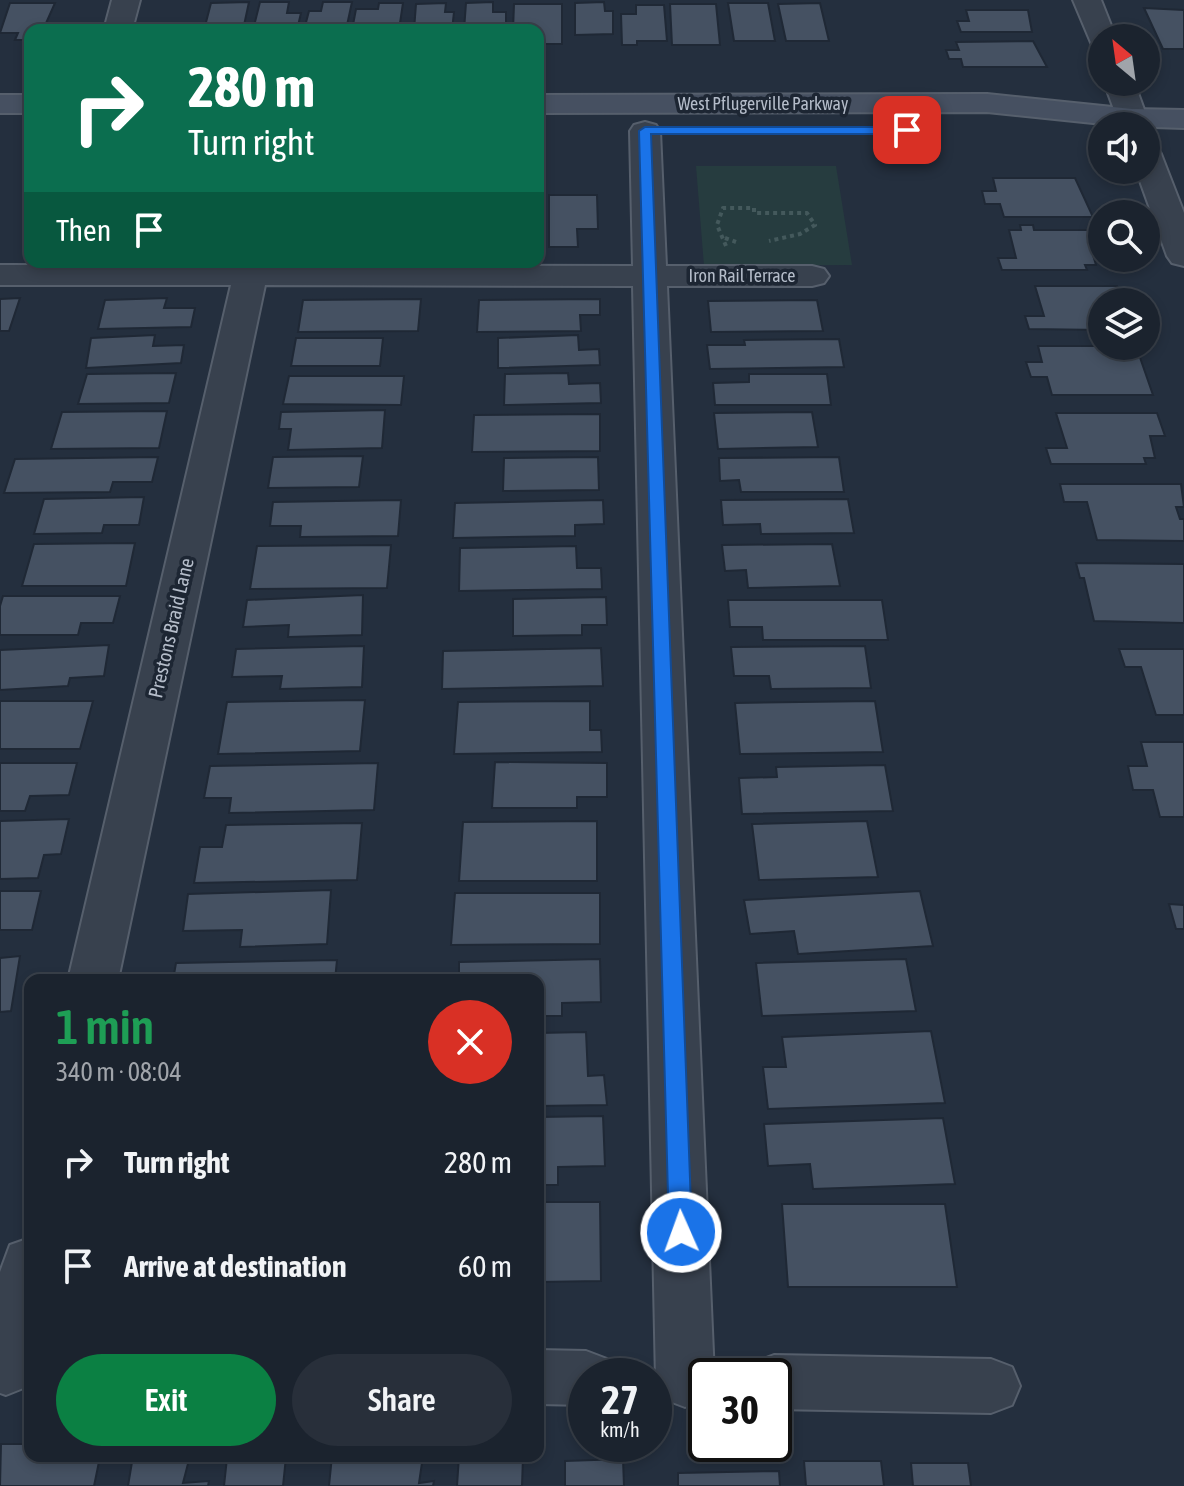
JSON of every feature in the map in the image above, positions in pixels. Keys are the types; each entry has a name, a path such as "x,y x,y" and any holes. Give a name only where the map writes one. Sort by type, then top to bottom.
{"main road":[{"name":"West Pflugerville Parkway","path":"544,104 987,103 1088,116"},
{"path":"0,104 24,104"},
{"name":"West Pflugerville Parkway","path":"1160,120 1184,119"},
{"name":"West Pflugerville Parkway","path":"544,131 1001,130 1088,125"},
{"path":"0,131 24,131"}],"street":[{"path":"120,24 126,0"},
{"path":"1087,0 1096,24"},
{"path":"645,131 682,1380"},
{"path":"1157,184 1184,256"},
{"name":"Iron Rail Terrace","path":"22,271 250,275 812,276"},
{"name":"Prestons Braid Lane","path":"94,974 250,275"},
{"path":"12,1369 24,1298"},
{"path":"544,1377 568,1378"},
{"path":"792,1382 991,1386"}],"path":[{"path":"717,249 727,249 717,225 723,208 754,208 754,213 807,213 815,225 800,234 759,244"},
{"path":"725,238 746,243"}],"green space":[{"path":"696,166 836,166 852,265 704,266"}],"building":[{"path":"249,2 244,24 206,24 211,3"},
{"path":"260,2 289,2 287,13 301,13 298,24 254,24"},
{"path":"323,2 352,2 347,24 306,24 309,11 321,11"},
{"path":"493,2 493,12 506,12 506,24 464,24 466,3"},
{"path":"604,2 605,11 613,11 613,34 575,35 575,3"},
{"path":"10,3 55,3 46,24 24,24 24,40 15,40 18,33 0,33"},
{"path":"379,3 403,3 400,24 353,24 356,9 378,9"},
{"path":"446,3 445,12 454,12 453,24 414,24 416,4"},
{"path":"728,3 768,3 775,41 734,41"},
{"path":"820,3 829,41 786,41 778,4"},
{"path":"514,4 562,4 562,44 544,44 544,24 513,24"},
{"path":"670,4 716,4 720,45 672,45"},
{"path":"636,5 664,5 667,41 637,41 637,45 622,45 621,14 636,14"},
{"path":"1144,8 1184,10 1184,49 1163,49 1160,24 1151,24"},
{"path":"966,10 1028,10 1032,32 961,32 957,21 969,21"},
{"path":"1033,41 1047,67 963,67 961,59 949,59 946,50 959,50 956,42"},
{"path":"993,178 1075,178 1088,206 1088,217 1004,217 1000,204 985,204 982,191 996,191"},
{"path":"549,195 597,195 598,229 577,229 578,247 549,247"},
{"path":"1020,225 1033,225 1034,230 1088,230 1087,270 1002,270 998,258 1016,258 1009,230 1021,230"},
{"path":"1035,286 1117,286 1088,288 1088,330 1029,329 1025,316 1044,316"},
{"path":"20,298 9,331 0,331 0,299"},
{"path":"167,298 164,308 195,308 191,327 98,329 105,300"},
{"path":"421,299 418,331 298,332 303,300"},
{"path":"600,299 600,315 580,315 581,331 477,332 479,300"},
{"path":"817,300 823,331 711,332 708,301"},
{"path":"155,335 153,346 184,345 181,363 86,368 91,338"},
{"path":"578,335 579,350 599,349 600,365 498,368 498,338"},
{"path":"296,338 383,338 380,366 291,366"},
{"path":"839,339 844,367 710,369 707,345 745,345 744,340"},
{"path":"1038,346 1088,346 1088,360 1141,360 1153,395 1052,395 1047,377 1031,377 1026,362 1042,362"},
{"path":"176,373 169,403 78,404 87,374"},
{"path":"568,373 569,384 600,383 601,403 504,405 505,374"},
{"path":"749,374 827,374 831,405 715,405 713,383 749,382"},
{"path":"289,376 404,376 401,405 283,404"},
{"path":"385,410 382,448 288,450 291,429 279,429 281,412"},
{"path":"167,411 159,448 51,449 62,412"},
{"path":"812,412 818,447 718,449 714,413"},
{"path":"1056,413 1157,413 1165,436 1150,436 1155,458 1144,458 1146,464 1051,464 1046,448 1067,448"},
{"path":"600,414 600,451 472,452 474,415"},
{"path":"363,456 359,487 268,488 273,457"},
{"path":"158,457 152,482 113,482 110,492 4,493 15,459"},
{"path":"598,457 599,490 503,491 504,458"},
{"path":"839,457 844,492 741,492 739,480 720,481 719,458"},
{"path":"1060,484 1181,484 1184,507 1176,507 1180,519 1184,519 1184,541 1097,540 1087,502 1064,502"},
{"path":"144,497 139,525 104,525 102,533 34,534 44,499"},
{"path":"848,499 854,533 761,534 760,524 723,525 721,500"},
{"path":"401,500 398,536 300,537 301,526 270,526 273,502"},
{"path":"603,500 604,524 575,525 575,536 453,538 455,503"},
{"path":"135,543 126,586 22,586 34,544"},
{"path":"832,544 840,586 748,588 746,570 725,571 722,545"},
{"path":"391,545 387,588 250,589 257,546"},
{"path":"576,546 577,568 601,568 602,589 459,591 460,548"},
{"path":"1076,563 1184,564 1184,623 1094,621 1084,578 1080,578"},
{"path":"363,595 362,635 288,637 289,625 243,627 247,600"},
{"path":"3,596 120,596 113,623 81,623 78,635 0,635"},
{"path":"606,597 607,625 582,625 582,635 513,636 513,599"},
{"path":"728,600 882,600 888,640 763,640 762,627 730,627"},
{"path":"109,645 104,676 70,678 68,686 0,690 0,650"},
{"path":"364,646 362,687 280,689 282,676 232,677 236,649"},
{"path":"865,646 871,688 771,689 769,676 734,676 731,647"},
{"path":"601,648 603,686 442,689 443,651"},
{"path":"1119,649 1184,649 1184,715 1156,715 1141,667 1125,667"},
{"path":"365,700 360,751 218,754 227,702"},
{"path":"0,701 93,701 80,749 0,749"},
{"path":"590,701 590,730 601,730 602,752 454,754 458,702"},
{"path":"875,701 883,752 740,754 735,703"},
{"path":"1141,742 1184,742 1184,817 1160,817 1153,790 1133,790 1128,766 1147,766"},
{"path":"495,762 607,763 607,797 577,797 577,808 492,808"},
{"path":"0,763 77,763 69,795 30,796 25,811 0,811"},
{"path":"378,763 374,810 229,813 231,798 204,798 210,766"},
{"path":"885,765 893,811 742,814 739,778 777,777 776,767"},
{"path":"69,819 61,854 44,855 38,878 0,879 0,821"},
{"path":"597,821 597,881 459,881 463,822"},
{"path":"867,821 878,877 759,880 752,824"},
{"path":"362,823 357,880 194,883 200,847 222,847 226,825"},
{"path":"331,890 327,944 240,947 242,930 183,931 188,894"},
{"path":"0,891 41,891 32,930 0,930"},
{"path":"920,891 933,946 798,954 794,931 750,934 744,900"},
{"path":"455,893 600,893 600,944 451,945"},
{"path":"1169,904 1184,905 1184,929 1176,929"},
{"path":"20,956 11,1011 0,1012 0,958"},
{"path":"600,959 601,1002 562,1003 562,1016 544,1016 544,974 459,974 459,962"},
{"path":"906,959 916,1011 762,1016 756,963"},
{"path":"337,960 336,974 174,974 176,963"},
{"path":"931,1031 945,1103 768,1109 763,1067 786,1067 782,1037"},
{"path":"586,1032 588,1076 604,1075 607,1105 544,1106 544,1033"},
{"path":"603,1116 605,1166 558,1167 558,1185 544,1185 544,1117"},
{"path":"943,1118 955,1184 813,1189 810,1164 768,1166 764,1124"},
{"path":"544,1202 600,1202 601,1281 544,1282"},
{"path":"782,1204 945,1204 957,1287 788,1287"},
{"path":"1,1444 24,1444 24,1462 99,1462 94,1486 0,1486"},
{"path":"565,1461 623,1462 624,1486 565,1486"},
{"path":"804,1461 881,1461 884,1486 806,1486"},
{"path":"132,1462 188,1462 183,1483 209,1481 208,1486 128,1486"},
{"path":"227,1462 285,1462 283,1486 224,1486"},
{"path":"331,1462 422,1463 419,1483 434,1481 433,1486 329,1486"},
{"path":"459,1462 523,1462 522,1486 457,1486"},
{"path":"911,1463 968,1463 971,1486 913,1486"},
{"path":"779,1471 780,1486 678,1486 678,1473"}],"route":[{"path":"681,1232 645,131 907,130"}]}
